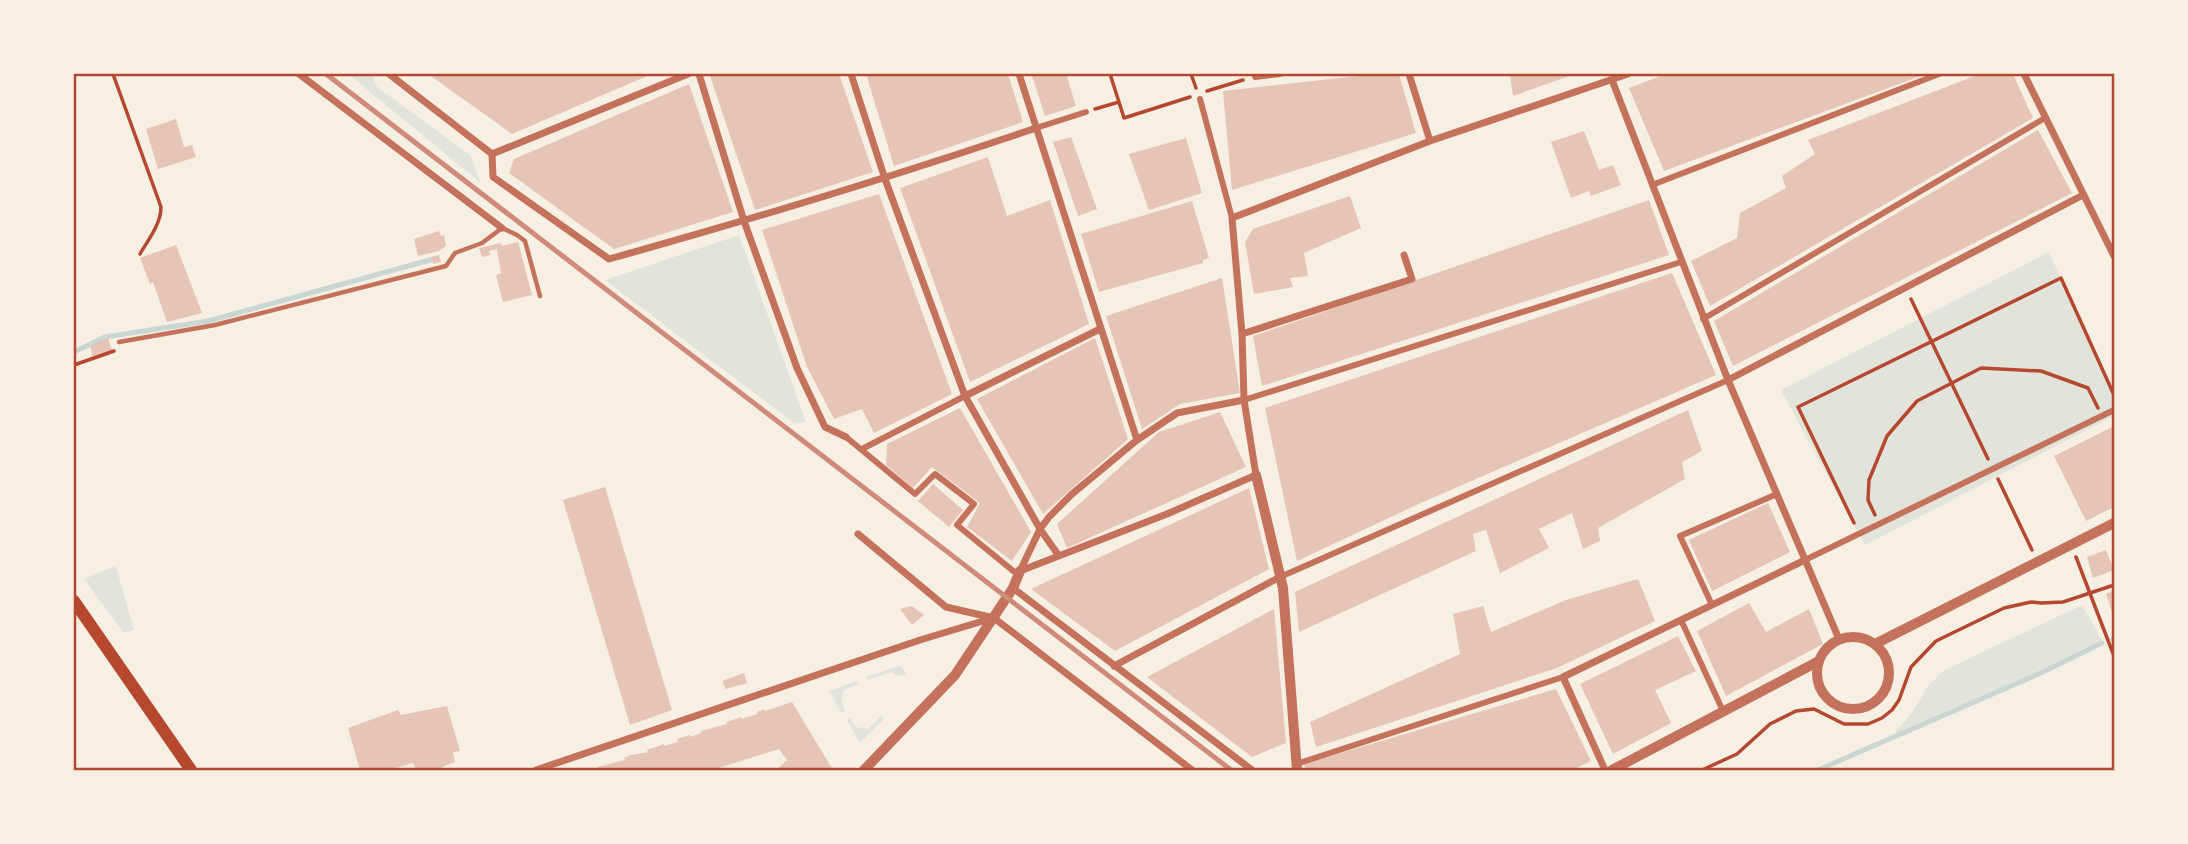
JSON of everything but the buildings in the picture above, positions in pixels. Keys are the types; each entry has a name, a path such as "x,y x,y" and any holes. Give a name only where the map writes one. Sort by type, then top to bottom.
{"main road":[{"path":"74,601 191,771"}],"street":[{"path":"299,74 502,228"},
{"path":"389,74 492,154 493,177 609,259 885,179 1086,112"},
{"path":"492,154 688,74"},
{"path":"699,74 744,221 797,368 825,427 846,437 915,494 935,474 974,504 957,525 1019,573"},
{"path":"851,74 885,179 965,396 1040,529 1059,556"},
{"path":"1019,74 1137,440"},
{"path":"1255,77 1280,74"},
{"path":"1409,74 1430,141"},
{"path":"1232,218 1430,141 1611,77 1628,74"},
{"path":"1652,185 1938,74"},
{"path":"2024,74 2115,256"},
{"path":"1611,77 1703,319 1839,639"},
{"path":"1200,99 1232,218 1242,334 1244,400 1256,475 1283,589 1296,767 1563,677 2115,410"},
{"path":"1703,319 2045,118"},
{"path":"1114,666 1280,577 1728,380 2083,195"},
{"path":"1242,334 1412,279 1404,255"},
{"path":"864,771 955,675 1013,588 1040,529 1049,517 1137,440 1177,413 1244,400 1681,262"},
{"path":"862,449 1100,329"},
{"path":"1019,573 1256,475"},
{"path":"1712,605 1680,536 1777,494"},
{"path":"1875,644 2115,523"},
{"path":"858,534 946,607 994,618 1192,771"},
{"path":"1013,588 1252,771"},
{"path":"536,771 920,640 994,618"},
{"path":"1681,620 1723,712"},
{"path":"1858,637 1875,644 1888,664 1889,676 1885,688 1869,705 1857,709 1834,704 1825,696 1816,673 1824,652 1839,639 1858,637"},
{"path":"1612,771 1819,661"},
{"path":"1563,677 1605,771"}],"lane":[{"path":"119,342 215,325 446,267 455,253 482,243 502,228 525,240 540,296"}],"path":[{"path":"113,74 161,207 157,224 139,254"},
{"path":"1110,74 1124,118 1255,77"},
{"path":"1086,112 1119,102"},
{"path":"1859,534 1798,407 2061,278 2115,395"},
{"path":"1906,287 2038,562"},
{"path":"74,366 115,351 119,342"},
{"path":"1879,524 1868,500 1869,480 1886,436 1917,401 1951,382 1981,368 2041,371 2088,388 2102,416"},
{"path":"2071,545 2115,656"},
{"path":"1702,771 1737,754 1770,724 1796,711 1814,709 1844,724 1868,724 1882,718 1899,700 1911,667 1936,641 2004,608 2031,601 2063,602 2115,585"}],"shaded area":[{"path":"348,74 371,74 377,87 470,155 481,183"},
{"path":"739,235 806,422 794,423 605,280"},
{"path":"2049,252 2114,395 2114,416 1865,545 1781,390"},
{"path":"116,566 134,630 124,633 84,579"},
{"path":"2082,605 2102,640 2100,642 2040,672 1897,735 1895,732 1911,714 1928,686 1943,671"},
{"path":"901,665 906,675 897,676 892,672 868,680 866,677"},
{"path":"857,681 859,684 844,690 841,701 845,711 841,713 829,691"},
{"path":"881,716 884,719 860,743 847,720 850,718 856,727 868,729"}],"waterway":[{"path":"74,352 105,337 208,321 430,260"},
{"path":"1818,770 2043,672 2102,643"}],"railway":[{"path":"326,74 1231,770"}]}
